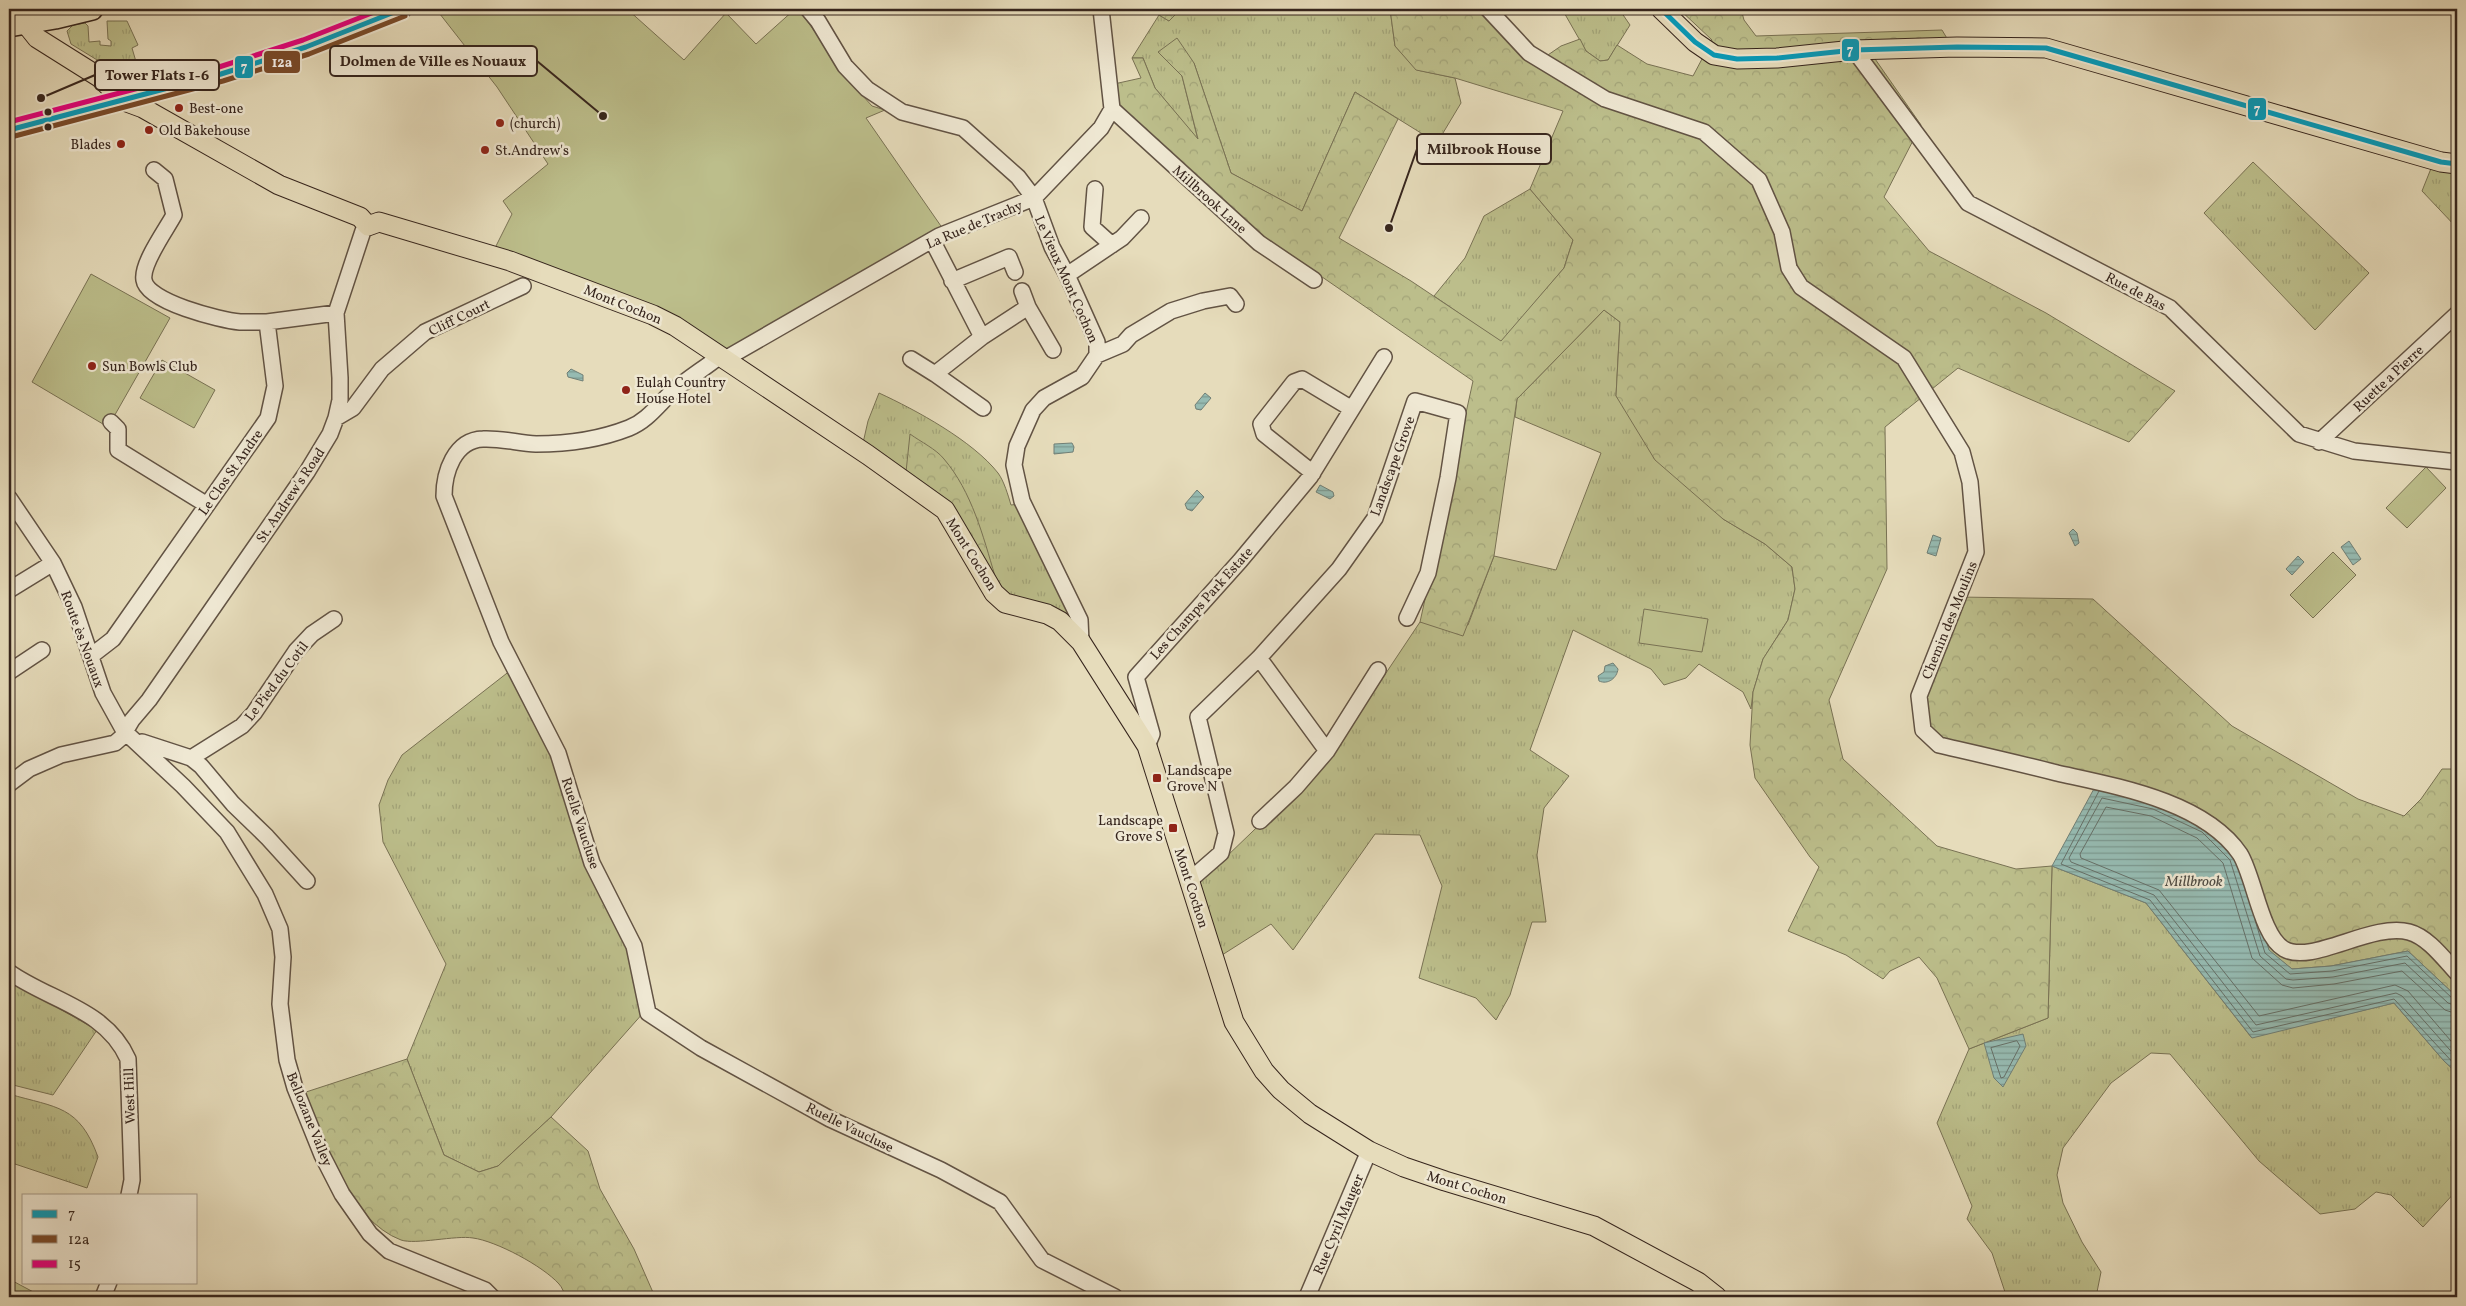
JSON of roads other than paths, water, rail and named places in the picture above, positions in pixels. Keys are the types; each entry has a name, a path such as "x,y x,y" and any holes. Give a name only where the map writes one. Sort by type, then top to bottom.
{"highway":[{"path":"17,16 92,9"}],"main road":[{"path":"9,130 221,74 306,47 402,9"},
{"path":"1660,9 1695,42 1714,55 1737,59 1777,58 1854,50 2046,48 2433,160 2457,164"},
{"path":"17,16 37,38 98,77 124,101 143,108 278,185 360,217 368,226"},
{"name":"Mont Cochon","path":"368,226 379,222 519,265 653,314 723,357 868,455 945,510 994,593 1005,603 1047,614 1060,621 1081,642 1147,746 1234,1022 1264,1071 1281,1090 1310,1114 1370,1151 1404,1167 1445,1182 1594,1226 1698,1282 1717,1297"}],"street":[{"name":"Le Vieux Mont Cochon","path":"808,9 818,21 845,66 868,89 902,112 963,128 1018,177 1034,198 1052,248 1067,275 1098,342 1097,354 1082,377 1044,398 1033,410 1016,446 1014,464 1022,501 1080,620 1081,642"},
{"path":"1101,9 1112,109"},
{"name":"Chemin des Moulins","path":"1488,9 1529,53 1605,99 1704,132 1759,180 1782,232 1789,268 1801,287 1904,358 1962,452 1970,482 1976,552 1919,696 1923,730 1939,745 2150,795 2209,823 2240,854 2272,938 2284,949 2304,953 2386,930 2409,932 2429,944 2457,973"},
{"name":"Rue de Bas","path":"1854,50 1968,203 2170,308 2299,434 2319,442 2354,451 2457,462"},
{"name":"La Rue de Trachy","path":"723,357 932,240 1034,198 1100,128 1112,109"},
{"name":"Millbrook Lane","path":"1112,109 1259,243 1314,280"},
{"path":"154,170 165,179 174,215 144,270 144,282 148,290 187,309 238,322 267,322 336,313"},
{"path":"1095,189 1092,226 1112,246"},
{"path":"1067,275 1112,246 1141,218"},
{"name":"St. Andrew's Road","path":"9,784 29,769 60,755 115,743 122,737 124,731 149,700 307,472 330,434 336,418 340,378 336,313 363,231 368,226"},
{"path":"932,240 982,337"},
{"path":"952,280 1009,257 1015,272"},
{"name":"Cliff Court","path":"336,418 353,408 382,369 425,332 523,286"},
{"path":"1022,291 1028,307 1053,350"},
{"path":"1097,354 1123,344 1131,335 1172,312 1203,301 1230,296 1236,304"},
{"path":"935,374 982,337 1028,307"},
{"name":"Ruette a Pierre","path":"2319,442 2457,314"},
{"name":"Le Clos St Andre","path":"91,656 113,639 268,418 275,386 267,322"},
{"name":"Ruelle Vaucluse","path":"723,357 673,392 640,424 578,441 536,444 481,439 460,450 450,464 444,480 444,496 501,642 558,753 592,864 634,946 648,1013 700,1048 830,1119 942,1170 1000,1202 1042,1260 1115,1297"},
{"name":"Les Champs Park Estate","path":"1147,746 1152,734 1136,677 1240,561 1312,473 1384,357"},
{"path":"911,359 983,408"},
{"path":"1312,473 1264,434 1262,424 1294,382 1302,379 1352,409"},
{"name":"Landscape Grove","path":"1190,880 1221,853 1226,833 1198,717 1259,658 1338,569 1375,518 1416,401 1458,413 1448,478 1428,573 1407,618"},
{"path":"111,422 118,429 118,450 207,505"},
{"name":"Route ès Nouaux","path":"9,498 53,563 74,607 103,693 124,731"},
{"path":"9,590 53,563"},
{"name":"Le Pied du Cotil","path":"191,758 242,726 254,713 296,650 312,634 334,619"},
{"path":"9,672 42,650"},
{"path":"1259,658 1327,751"},
{"path":"1260,821 1296,787 1327,751 1378,670"},
{"name":"Bellozane Valley","path":"124,731 183,786 227,832 266,894 280,928 283,957 280,1004 287,1060 295,1088 322,1155 342,1194 370,1234 389,1251 485,1290 492,1297"},
{"path":"137,744 142,742 191,758 219,785 233,804 267,837 307,881"},
{"name":"West Hill","path":"9,972 45,993 88,1013 105,1025 122,1044 128,1059 132,1180 129,1194"},
{"name":"Rue Cyril Mauger","path":"1307,1297 1370,1151"},
{"path":"102,1297 107,1284"}],"water":[{"path":"571,369 583,375 583,381 568,377 567,373"},
{"path":"1205,393 1211,398 1201,410 1196,409 1195,405"},
{"path":"1072,443 1074,447 1073,452 1054,454 1054,444"},
{"path":"1320,485 1333,492 1334,496 1330,499 1316,492"},
{"path":"1197,490 1204,497 1192,511 1187,509 1185,504"},
{"path":"2073,529 2077,533 2079,543 2075,546 2069,533"},
{"path":"1933,535 1941,538 1936,556 1927,553"},
{"path":"2349,541 2361,559 2353,565 2341,547"},
{"path":"2298,556 2304,562 2292,575 2286,569"},
{"path":"1613,663 1618,669 1614,678 1606,682 1599,681 1598,676 1604,672 1605,666"},
{"name":"Millbrook","path":"2096,785 2209,823 2240,854 2269,950 2292,969 2331,966 2408,951 2457,997 2457,1073 2444,1061 2394,1003 2252,1038 2146,903 2052,866"},
{"path":"2023,1034 2026,1046 2003,1087 1994,1078 1984,1043"}],"place":[{"name":"Tower Flats 1-6","path":"41,98"},
{"name":"Best-one","path":"179,108"},
{"name":"Dolmen de Ville es Nouaux","path":"603,116"},
{"name":"(church)","path":"500,123"},
{"name":"Old Bakehouse","path":"149,130"},
{"name":"Blades","path":"121,144"},
{"name":"St.Andrew's","path":"485,150"},
{"name":"Milbrook House","path":"1389,228"},
{"name":"Sun Bowls Club","path":"92,366"},
{"name":"Eulah Country House Hotel","path":"626,390"},
{"name":"Landscape Grove N","path":"1157,778"},
{"name":"Landscape Grove S","path":"1173,828"}]}
